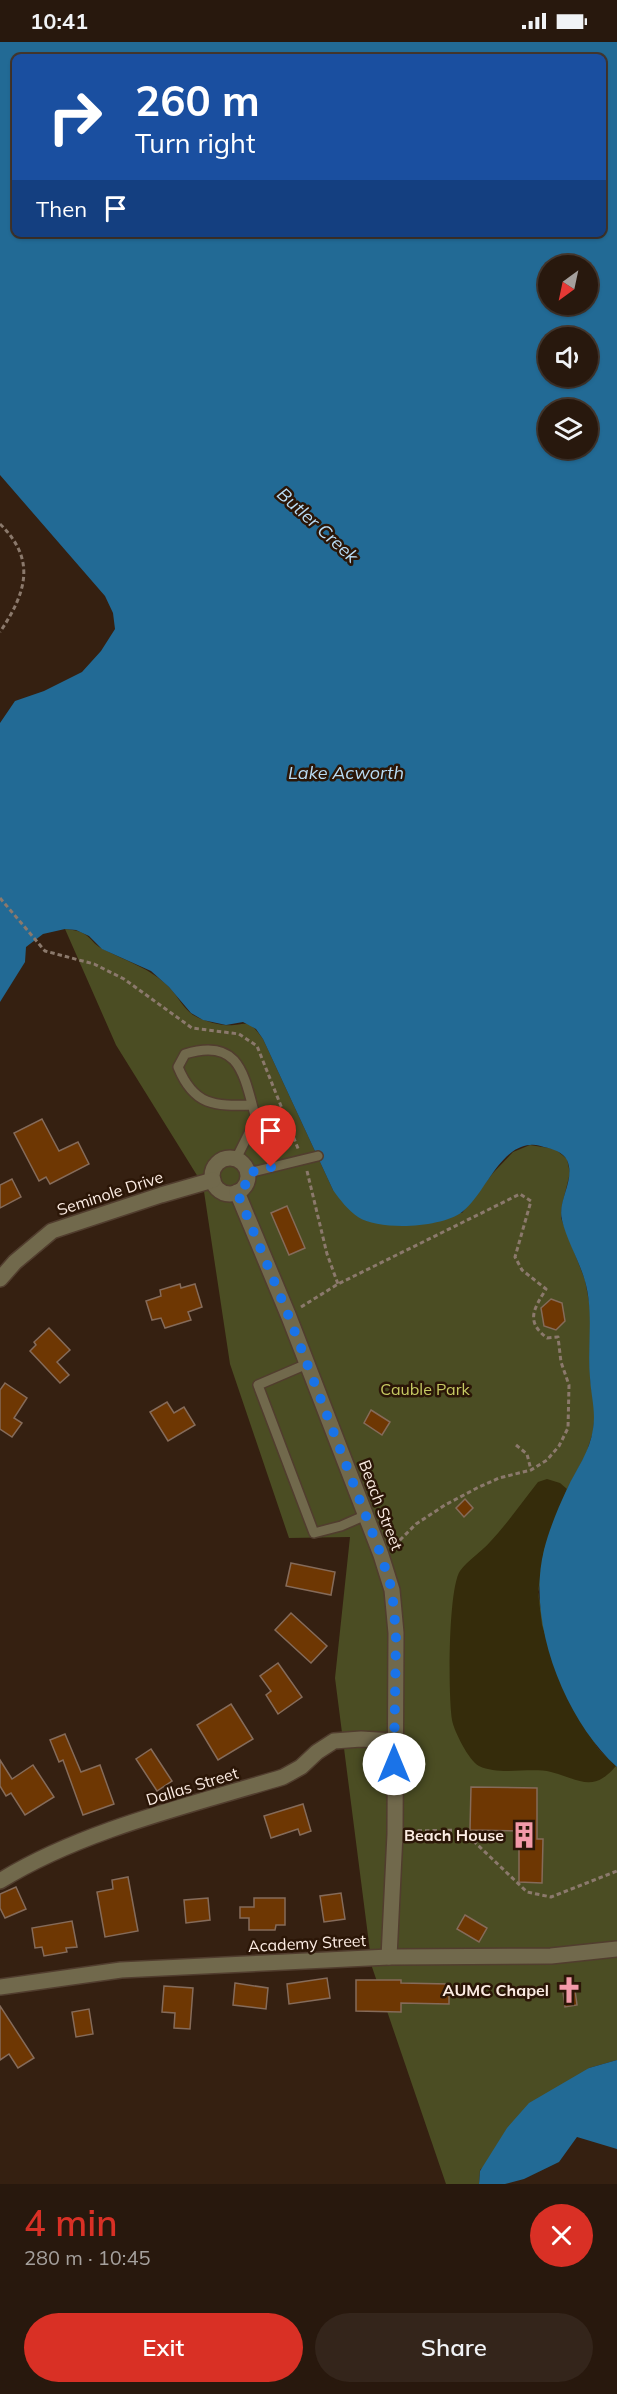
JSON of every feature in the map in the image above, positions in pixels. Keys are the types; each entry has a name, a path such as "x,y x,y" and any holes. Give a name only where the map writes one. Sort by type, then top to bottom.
{"street":[{"path":"226,1159 236,1159 242,1162 248,1173 246,1184 237,1192 225,1193 219,1190 213,1180 213,1169 220,1161 226,1159"},
{"name":"Seminole Drive","path":"0,1279 15,1262 52,1231 213,1180"},
{"name":"Beach Street","path":"237,1192 289,1317 366,1515 392,1590 396,1633 395,1834 389,1957"},
{"name":"Dallas Street","path":"0,1881 69,1847 150,1817 283,1777 301,1767 317,1752 334,1741 361,1739 394,1741"},
{"name":"Academy Street","path":"0,1987 121,1970 389,1957 551,1956 617,1949"}],"lane":[{"path":"236,1159 256,1119 252,1105 237,1063 223,1050 203,1048 185,1054 178,1067 184,1083 198,1098 225,1106 252,1105"},
{"path":"248,1173 318,1156"},
{"path":"307,1364 258,1385 314,1533 341,1526 366,1515"}],"path":[{"path":"0,524 22,552 24,586 0,632"},
{"path":"0,898 45,951 94,964 124,979 192,1028 239,1034 257,1046 307,1172 327,1254 338,1284"},
{"path":"289,1317 338,1284 519,1194 531,1201 515,1257 522,1269 546,1289 533,1310 533,1320 538,1331 547,1338 558,1337 561,1362 569,1385 568,1428 559,1446 547,1460 531,1470 492,1481 445,1505 416,1524 397,1545 381,1555"},
{"path":"516,1445 527,1454 531,1470"},
{"path":"395,1834 415,1830 462,1830 527,1892 544,1898 551,1898 617,1871"}],"green space":[{"name":"Cauble Park","path":"65,929 85,934 99,947 162,980 193,1015 216,1024 245,1024 253,1027 263,1039 333,1190 462,1213 493,1173 513,1152 530,1145 555,1149 567,1159 570,1173 561,1218 585,1280 590,1307 590,1378 595,1412 593,1432 586,1454 567,1489 538,1592 547,1644 563,1690 598,1749 617,1767 617,2060 589,2068 480,2170 479,2184 446,2184 372,1967 335,1678 350,1537 289,1538 230,1364 203,1185 116,1045"}],"sand":[{"path":"547,1479 560,1483 567,1489 544,1550 538,1592 542,1625 563,1690 598,1749 616,1766 608,1774 593,1782 579,1781 551,1772 505,1771 479,1766 462,1745 452,1720 451,1620 453,1598 460,1571 496,1535 538,1482"}],"water":[{"name":"Lake Acworth","path":"0,42 617,42 617,1767 598,1747 566,1696 545,1637 540,1607 540,1578 546,1542 560,1504 586,1453 594,1422 589,1366 588,1293 564,1228 561,1212 569,1175 565,1157 557,1151 537,1145 519,1148 501,1163 470,1205 462,1212 440,1222 395,1226 368,1221 351,1211 333,1190 263,1039 256,1029 243,1022 226,1025 203,1020 191,1013 169,987 151,971 102,949 89,936 76,930 65,929 43,934 26,947 25,962 0,1002 0,723 15,701 44,691 82,672 101,651 115,629 113,613 105,596 0,475"},
{"path":"617,2060 617,2149 577,2137 559,2162 524,2179 505,2184 479,2184 480,2171 507,2128 529,2103 589,2068"}],"building":[{"path":"42,1119 59,1151 78,1142 89,1164 50,1184 46,1177 39,1181 14,1133"},
{"path":"12,1179 21,1197 0,1208 0,1185"},
{"path":"287,1206 305,1248 289,1255 271,1213"},
{"path":"180,1284 181,1288 195,1284 202,1307 188,1312 191,1320 165,1328 161,1318 152,1320 146,1301 161,1296 160,1290"},
{"path":"551,1299 562,1303 565,1321 556,1330 544,1326 541,1308"},
{"path":"49,1328 70,1350 57,1362 69,1375 60,1383 30,1351 36,1345 34,1342"},
{"path":"5,1383 27,1398 14,1418 22,1423 12,1437 0,1429 0,1390"},
{"path":"167,1402 174,1413 184,1407 195,1425 168,1441 150,1412"},
{"path":"371,1410 390,1422 382,1435 364,1423"},
{"path":"465,1499 473,1508 464,1517 456,1508"},
{"path":"291,1563 335,1572 331,1595 286,1586"},
{"path":"291,1613 327,1646 311,1663 275,1630"},
{"path":"278,1663 302,1697 278,1714 266,1695 271,1691 260,1676"},
{"path":"231,1704 253,1739 218,1760 197,1725"},
{"path":"65,1734 81,1772 100,1765 114,1804 83,1815 63,1760 59,1762 50,1740"},
{"path":"151,1749 172,1781 157,1791 136,1759"},
{"path":"0,1760 12,1779 33,1765 54,1797 25,1815 11,1793 6,1796 0,1786"},
{"name":"Beach House","path":"471,1787 537,1788 537,1839 543,1839 542,1883 519,1882 519,1831 470,1830"},
{"path":"303,1804 311,1831 300,1835 298,1829 271,1838 264,1816"},
{"path":"128,1877 138,1931 105,1937 97,1892 113,1889 112,1880"},
{"path":"16,1887 26,1909 5,1918 0,1908 0,1894"},
{"path":"341,1893 345,1919 324,1922 320,1896"},
{"path":"208,1898 210,1920 186,1923 184,1900"},
{"path":"254,1898 285,1898 285,1925 276,1925 275,1930 249,1930 249,1918 240,1918 240,1907 254,1907"},
{"path":"465,1915 487,1928 479,1942 457,1929"},
{"path":"72,1921 77,1947 66,1948 67,1952 44,1956 42,1947 35,1948 32,1928"},
{"path":"327,1978 330,1998 289,2004 287,1984"},
{"path":"356,1980 401,1980 401,1983 449,1984 449,2004 401,2003 401,2012 356,2011"},
{"path":"235,1983 268,1988 266,2009 233,2005"},
{"name":"AUMC Chapel","path":"574,1983 577,2005 565,2007 562,1984"},
{"path":"164,1986 193,1988 190,2029 174,2028 175,2013 162,2012"},
{"path":"0,2006 34,2058 18,2068 9,2054 0,2060"},
{"path":"89,2009 93,2034 76,2037 72,2012"}],"place":[{"name":"Beach House","path":"524,1835"},
{"name":"AUMC Chapel","path":"569,1990"}],"route":[{"path":"271,1167 248,1173 246,1184 237,1192 293,1329 381,1555 392,1590 396,1633 394,1764"}],"water label":[{"name":"Butler Creek","path":"318,525"}]}
